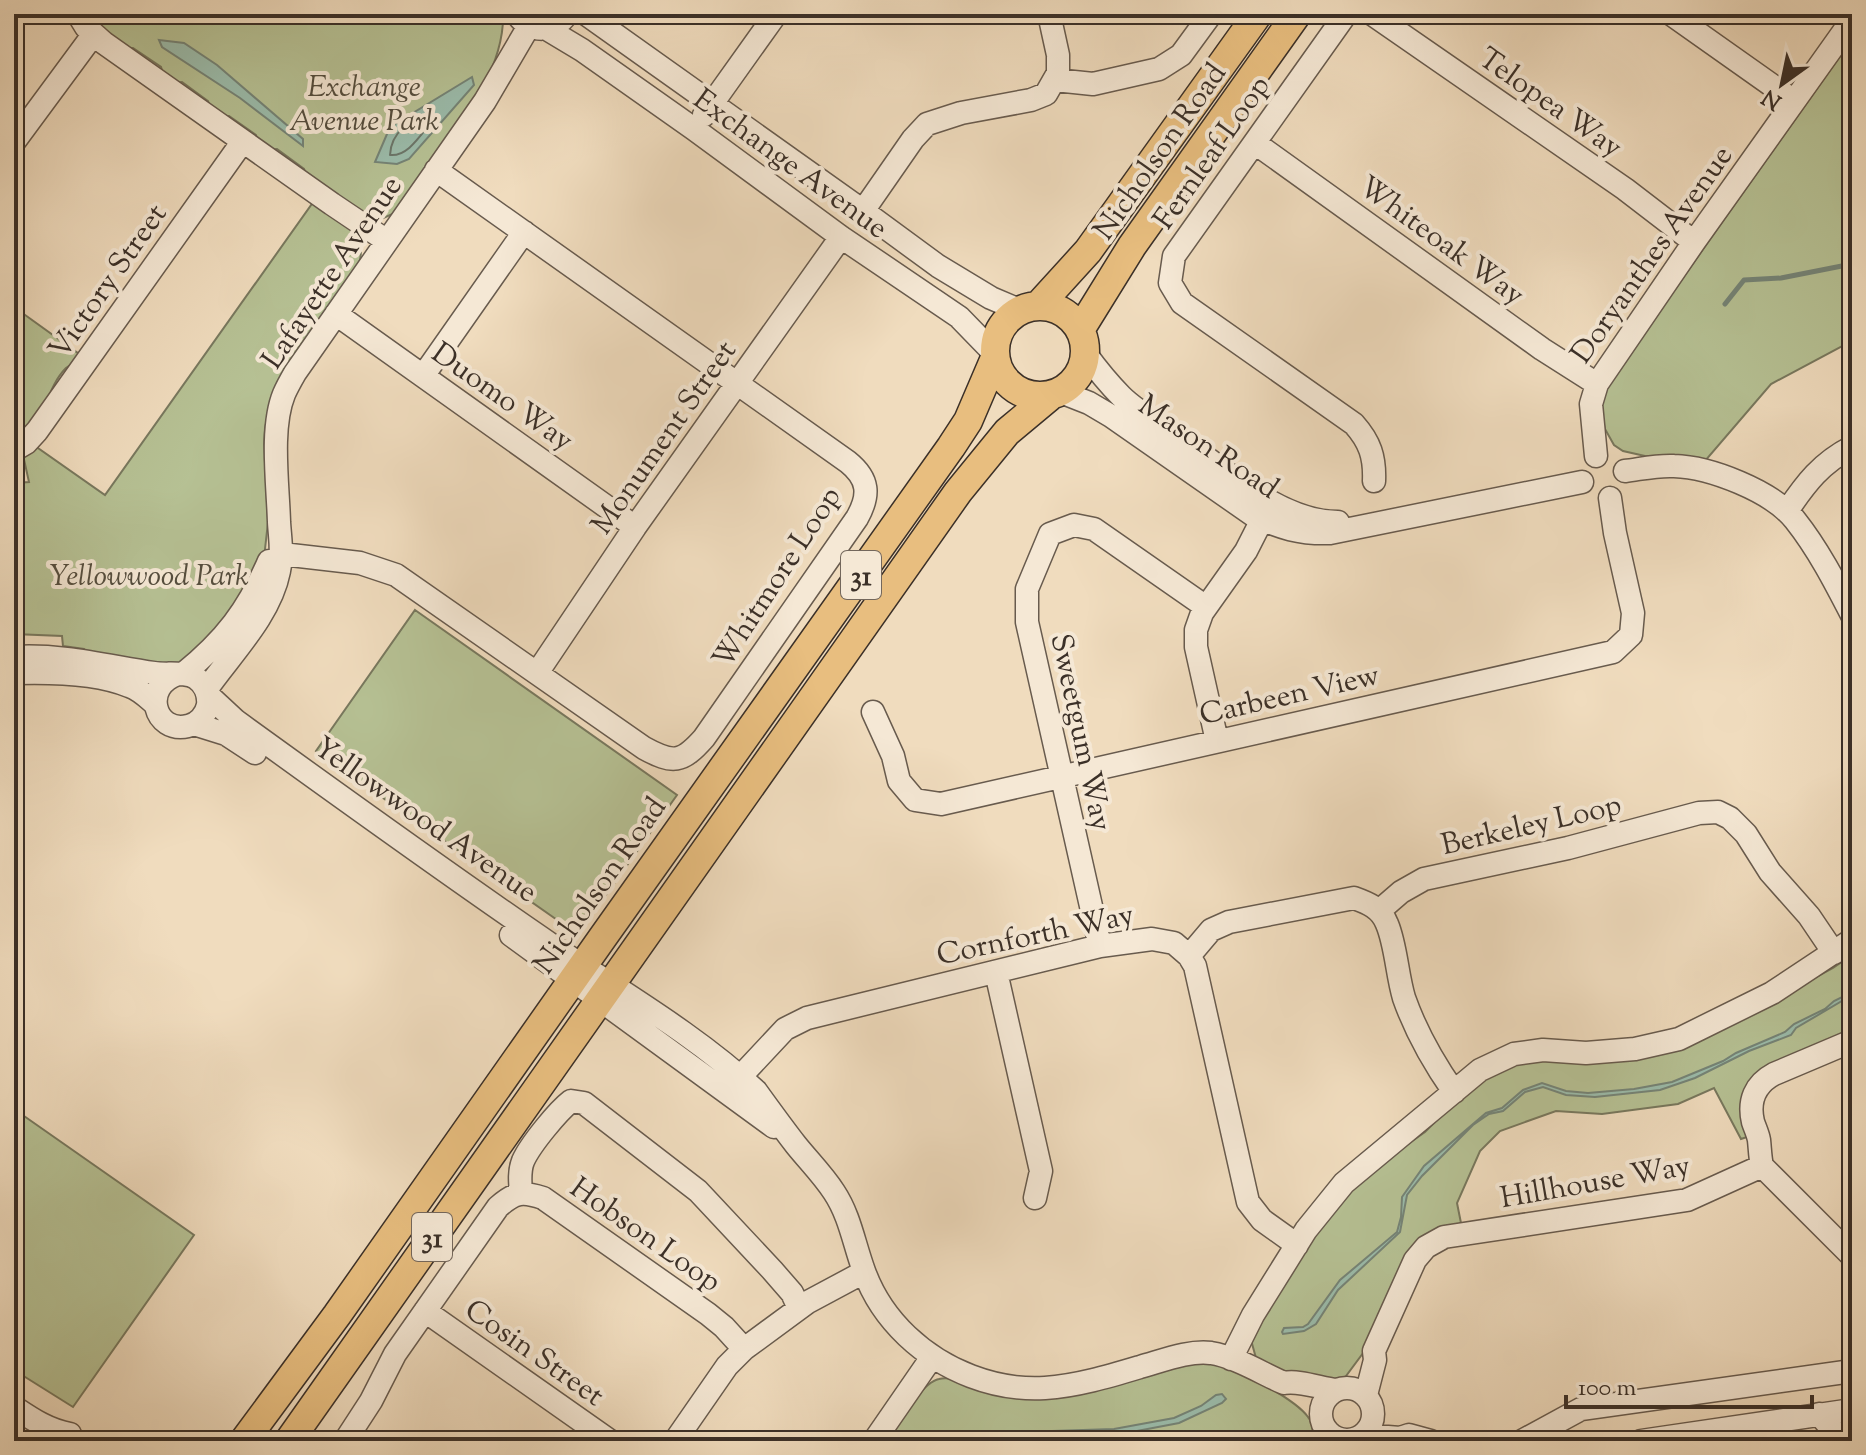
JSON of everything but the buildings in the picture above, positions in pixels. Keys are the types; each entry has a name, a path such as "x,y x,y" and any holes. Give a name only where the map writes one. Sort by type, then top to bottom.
{"main road":[{"name":"Nicholson Road","path":"244,1441 346,1303 951,447 968,421 1003,324 1028,308 1088,251 1258,14"},
{"name":"Nicholson Road","path":"289,1441 958,492 1007,432 1071,385 1078,376 1083,365 1082,342 1132,246 1297,14"},
{"path":"1028,308 1050,307 1062,312 1072,320 1082,342"},
{"path":"994,356 1006,382 1017,391 1030,396 1055,394"}],"street":[{"path":"78,14 93,35 387,241"},
{"path":"531,23 558,25 567,14"},
{"name":"Exchange Avenue","path":"586,14 965,284 991,298 1028,308"},
{"path":"694,129 776,14"},
{"path":"863,211 927,124 1046,94 1058,73 1058,55 1049,14"},
{"path":"1055,80 1093,84 1159,69 1181,55 1211,14"},
{"name":"Fernleaf Loop","path":"1346,14 1174,256 1170,283 1182,303 1354,424 1372,451 1374,481"},
{"name":"Telopea Way","path":"1372,14 1625,189 1694,242"},
{"path":"1671,14 1794,101"},
{"name":"Doryanthes Avenue","path":"1596,456 1591,404 1597,384 1852,20"},
{"name":"Exchange Avenue","path":"531,23 582,50 841,237 959,317 994,356"},
{"name":"Lafayette Avenue","path":"207,692 270,598 278,575 281,544 276,455 283,396 295,373 485,101 531,23"},
{"path":"14,142 93,35"},
{"name":"Victory Street","path":"14,450 37,431 243,141"},
{"name":"Whiteoak Way","path":"1255,143 1542,349 1597,384"},
{"name":"Whitmore Loop","path":"281,544 396,575 644,748 661,758 673,759 690,753 704,738 857,518 867,496 859,473 848,462 436,170"},
{"path":"423,376 524,232"},
{"name":"Monument Street","path":"537,673 635,527 841,237"},
{"name":"Duomo Way","path":"336,314 635,527"},
{"name":"Mason Road","path":"1082,342 1104,378 1123,398 1267,510"},
{"name":"Mason Road","path":"1055,394 1089,403 1111,416 1235,504 1327,522 1376,522 1582,482"},
{"path":"1787,511 1832,458 1852,447"},
{"path":"1596,456 1613,457 1625,471 1623,487 1610,498 1593,497 1582,482 1583,469 1596,456"},
{"path":"1625,471 1662,466 1705,471 1776,502 1787,511 1819,554 1852,615"},
{"name":"Carbeen View","path":"873,712 893,756 899,781 915,800 941,804 1613,652 1631,635 1633,613 1610,498"},
{"path":"1217,741 1196,647 1196,630 1206,607 1246,551 1267,510"},
{"name":"Sweetgum Way","path":"1100,946 1027,622 1027,589 1050,534 1074,525 1094,529 1206,607"},
{"name":"Lafayette Avenue","path":"180,674 218,644 242,613 281,544"},
{"name":"Yellowwood Avenue","path":"14,657 58,657 197,679 236,721 424,856 604,992 794,1142"},
{"name":"Yellowwood Avenue","path":"14,673 59,673 125,684 155,704 158,713 170,725 186,727 194,724 236,739 462,899 578,973"},
{"path":"155,704 163,682 180,674"},
{"path":"194,724 206,712 207,692"},
{"name":"Berkeley Loop","path":"1379,911 1401,892 1424,879 1568,848 1699,813 1718,812 1730,818 1746,834 1770,872 1809,916 1843,947"},
{"path":"1297,1245 1262,1220 1248,1202 1195,966 1189,956 1211,930 1229,922 1354,898 1373,905 1388,924 1404,997 1430,1058 1454,1092"},
{"name":"Cornforth Way","path":"741,1076 785,1029 807,1018 1100,946 1152,939 1174,943 1189,956"},
{"path":"1231,1359 1253,1315 1306,1230 1344,1183 1480,1070 1514,1054 1543,1050 1586,1053 1635,1049 1679,1039 1772,993 1843,947"},
{"path":"996,972 1041,1171 1035,1198"},
{"name":"Yellowwood Avenue","path":"604,992 664,1021 741,1076 756,1091 834,1193 849,1222 864,1272 885,1312 906,1336 932,1357 988,1382 1043,1388 1078,1383 1197,1353 1211,1353 1284,1383 1289,1392 1307,1401 1323,1429"},
{"path":"1852,1041 1774,1074 1756,1088 1751,1102 1762,1166 1852,1256"},
{"path":"521,1193 520,1171 524,1159 559,1110 571,1101 584,1103 698,1191 792,1293 799,1308"},
{"name":"Hillhouse Way","path":"1370,1404 1374,1351 1415,1260 1426,1247 1444,1237 1687,1200 1762,1166"},
{"name":"Hobson Loop","path":"345,1441 371,1401 395,1354 498,1207 508,1198 521,1193 543,1198 708,1314 744,1349"},
{"path":"675,1441 727,1366 744,1349 799,1308 864,1272"},
{"name":"Cosin Street","path":"425,1311 610,1441"},
{"name":"Hillhouse Way","path":"1340,1389 1365,1356 1374,1351"},
{"path":"874,1441 932,1357"},
{"path":"1522,1441 1581,1409 1852,1371"},
{"name":"Yellowwood Avenue","path":"1284,1383 1293,1381 1340,1389"},
{"path":"1762,1384 1767,1422"},
{"path":"1409,1435 1403,1427 1384,1421 1358,1390 1340,1389 1325,1399 1322,1405 1323,1429 1334,1437 1400,1438 1409,1435 1431,1441"},
{"path":"1353,1439 1372,1422 1370,1404"},
{"path":"14,1407 34,1421 71,1439"},
{"path":"1643,1441 1852,1410"},
{"path":"1819,1414 1840,1441"},
{"path":"34,1421 48,1441"},
{"path":"1846,1441 1852,1421"}],"green space":[{"name":"Exchange Avenue Park","path":"86,14 503,14 498,52 483,88 395,213 374,220 307,177 304,169 277,149 268,150 258,143 256,135 229,116 220,117 211,110 208,101 182,82 173,83 164,77 161,67 133,48 125,49"},
{"path":"1852,39 1852,341 1771,384 1705,461 1623,451 1614,445 1605,429 1600,408 1609,382"},
{"name":"Yellowwood Park","path":"314,201 349,226 355,234 361,253 359,264 284,370 271,403 264,444 268,522 264,558 228,625 180,665 89,655 84,649 63,646 62,636 14,634 14,483 29,482 23,455 35,446 105,495"},
{"path":"14,307 82,356 63,371 48,404 14,442"},
{"path":"415,610 677,795 596,909 590,906 585,914 590,918 584,926 570,929 316,751"},
{"path":"1852,955 1852,1031 1759,1072 1750,1136 1741,1139 1714,1088 1678,1104 1602,1114 1556,1111 1500,1131 1480,1151 1457,1203 1462,1228 1431,1236 1369,1345 1346,1376 1337,1382 1299,1380 1256,1358 1251,1340 1253,1331 1319,1229 1349,1191 1374,1168 1425,1132 1458,1099 1483,1080 1510,1064 1735,1021"},
{"path":"14,1109 194,1235 73,1407 14,1370"},
{"path":"1186,1363 1226,1367 1279,1394 1302,1410 1310,1420 1312,1441 887,1441 918,1395 939,1379 952,1379 972,1386"}],"water":[{"path":"159,40 184,43 217,65 303,139 303,146 240,98 162,47"},
{"path":"472,77 474,85 409,159 397,164 375,162 390,127"},
{"path":"1852,992 1852,995 1796,1028 1791,1035 1749,1051 1695,1078 1660,1090 1595,1097 1566,1095 1543,1087 1525,1092 1503,1111 1489,1114 1473,1125 1422,1176 1407,1195 1400,1232 1338,1290 1316,1324 1304,1331 1283,1334 1284,1328 1308,1324 1340,1280 1397,1232 1402,1197 1424,1166 1486,1113 1502,1108 1523,1090 1542,1083 1566,1091 1588,1093 1672,1082 1785,1032"},
{"path":"1222,1394 1226,1399 1222,1403 1179,1423 1098,1437 1055,1436 1018,1441 978,1441 1052,1431 1114,1429 1174,1418"}],"waterway":[{"path":"1725,304 1744,280 1781,278 1852,264"}]}
